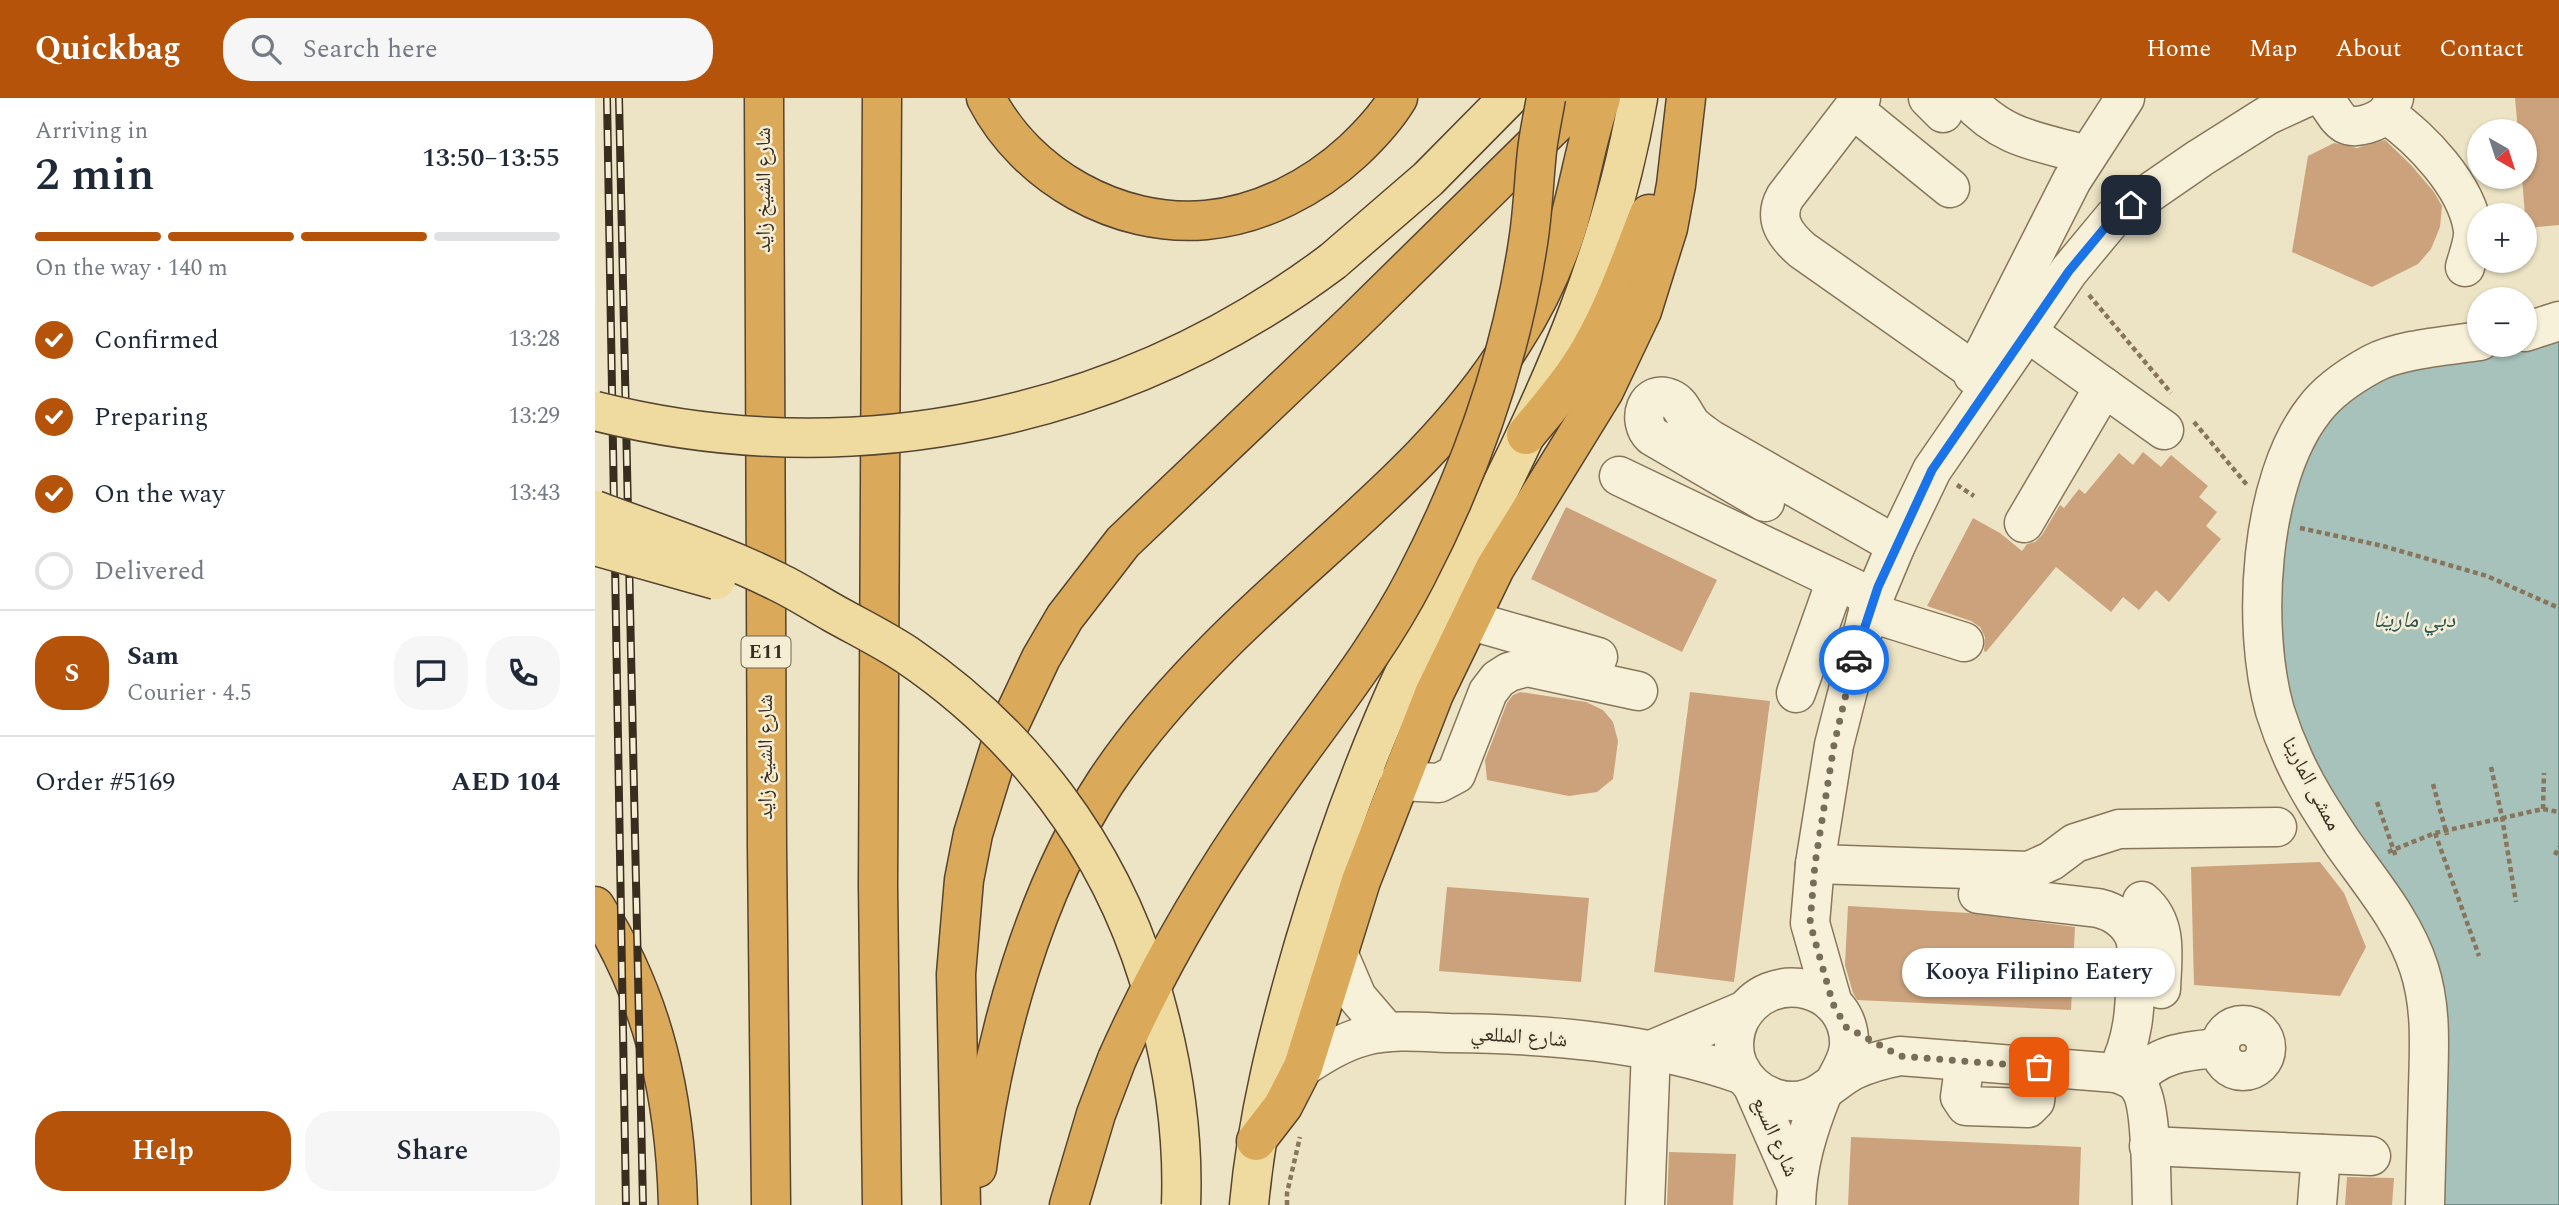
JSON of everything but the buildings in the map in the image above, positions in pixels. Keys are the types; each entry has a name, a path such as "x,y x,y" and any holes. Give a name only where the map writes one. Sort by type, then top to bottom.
{"highway":[{"name":"شارع الشيخ زايد","path":"764,98 771,1205"},
{"path":"882,98 878,885 882,1205"},
{"path":"986,98 1007,132 1033,160 1074,189 1096,201 1132,213 1169,220 1207,220 1278,201 1312,184 1370,135 1398,98"},
{"path":"1069,1205 1096,1114 1117,1059 1167,953 1229,852 1348,689 1381,639 1416,578 1451,505 1488,405 1514,314 1529,236 1537,148 1546,98"},
{"path":"961,1205 956,974 958,927 973,834 1001,743 1020,700 1065,617 1123,542 1354,322 1582,98"},
{"path":"973,1205 989,1095 1020,971 1040,910 1080,825 1104,784 1161,709 1220,645 1397,480 1488,379 1528,316 1551,267 1567,227 1601,98"},
{"path":"1526,435 1567,384 1609,315 1684,116"},
{"path":"1257,1141 1283,1106 1303,1067 1361,881 1434,694 1468,620 1520,527 1605,391 1633,332 1668,228 1684,116"},
{"path":"595,906 611,931 632,974 663,1064 672,1111 678,1205"}],"main road":[{"path":"595,411 688,430 745,436 859,437 971,423 1082,394 1136,375 1188,352 1287,295 1382,221 1508,98"},
{"path":"1249,1205 1257,1141 1288,999 1349,803 1409,664 1526,435 1560,358 1590,281 1622,179 1638,98"},
{"path":"595,510 756,572 805,596 905,654 972,705 1031,764 1066,808 1096,855 1125,911 1156,1004 1176,1100 1181,1205"},
{"path":"595,546 832,613"}],"street":[{"path":"1777,988 1810,923 1815,864 1834,745 1880,583 1974,371 2080,168 2125,98"},
{"path":"1932,470 2069,271 2113,218 2268,115 2305,98"},
{"path":"2323,98 2347,126 2372,122 2390,106 2426,148 2451,180 2467,207 2473,233 2465,267"},
{"path":"1946,103 1983,117 2001,129 2025,138 2080,168"},
{"path":"1950,188 1857,104 1785,197 1779,215 1781,225 1791,241 1802,250 1974,371"},
{"path":"2080,168 2074,192 2080,204 2101,218 2113,218"},
{"path":"2537,328 2559,321"},
{"path":"2027,332 2164,430"},
{"name":"ممشى المارينا","path":"2425,1205 2429,1018 2419,968 2400,926 2343,843 2294,761 2275,710 2265,652 2263,592 2270,512 2281,473 2293,442 2315,408 2373,363 2395,355 2467,343"},
{"path":"2024,523 2104,387"},
{"path":"1765,502 1652,436 1670,428 1685,415 1699,432 1880,583 1963,642"},
{"path":"1619,476 1836,580 1880,583"},
{"path":"1699,494 1880,583"},
{"path":"1796,693 1836,580"},
{"path":"1468,620 1598,657"},
{"path":"1399,781 1439,783 1456,774 1487,692 1498,679 1509,672 1527,667 1638,691"},
{"path":"1815,864 2028,872 2075,843 2106,832 2277,827"},
{"path":"1978,894 2098,908 2113,913 2126,923 2136,944 2130,1081 2147,1104 2152,1205"},
{"path":"2130,1081 2153,1035 2160,1003 2162,934 2156,916 2142,901"},
{"path":"1810,923 1849,1046 1845,1064 1829,1086"},
{"path":"1339,955 1357,997 1387,1032"},
{"path":"1900,1056 1839,1016 1821,995 1792,986 1777,988 1754,1000 1737,1025 1734,1042 1736,1059 1748,1081 1769,1097 1787,1101 1806,1100 1866,1065 1900,1056 2039,1067 2130,1081 2163,1057 2186,1051 2223,1056"},
{"path":"1645,1205 1651,1050 1745,1010"},
{"name":"شارع المللعي","path":"1303,1067 1343,1044 1387,1032 1523,1033 1651,1050 1713,1065 1748,1081"},
{"name":"شارع السبع","path":"1748,1081 1797,1196"},
{"name":"شارع السبع","path":"1797,1196 1802,1154 1811,1122 1829,1086"},
{"path":"2149,1146 2371,1156"},
{"path":"2317,1205 2321,1154"}],"path":[{"path":"2291,526 2383,546 2487,576 2559,608"},
{"path":"2491,767 2503,817 2516,902"},
{"path":"2543,809 2544,773"},
{"path":"2433,784 2447,835"},
{"path":"2377,802 2396,857"},
{"path":"2384,853 2435,832 2543,809 2559,811"},
{"path":"2435,832 2479,956"},
{"path":"2555,855 2559,847"},
{"path":"1287,1205 1287,1193 1301,1132"}],"water":[{"name":"دبي مارينا","path":"2559,335 2559,1205 2432,1205 2433,1017 2301,766 2267,583 2304,443 2329,409 2398,366 2476,357 2537,357 2537,343"}],"railway":[{"path":"607,98 626,1205"},
{"path":"619,98 643,1205"}],"way so far":[{"path":"1854,660 1834,745 1815,864 1810,923 1833,1004 1846,1027 1900,1056 2039,1067"}],"place":[{"name":"Kooya Filipino Eatery","path":"2039,1067"}],"route":[{"path":"1854,660 1878,587 1932,470 2069,271 2113,218 2131,205"}]}
